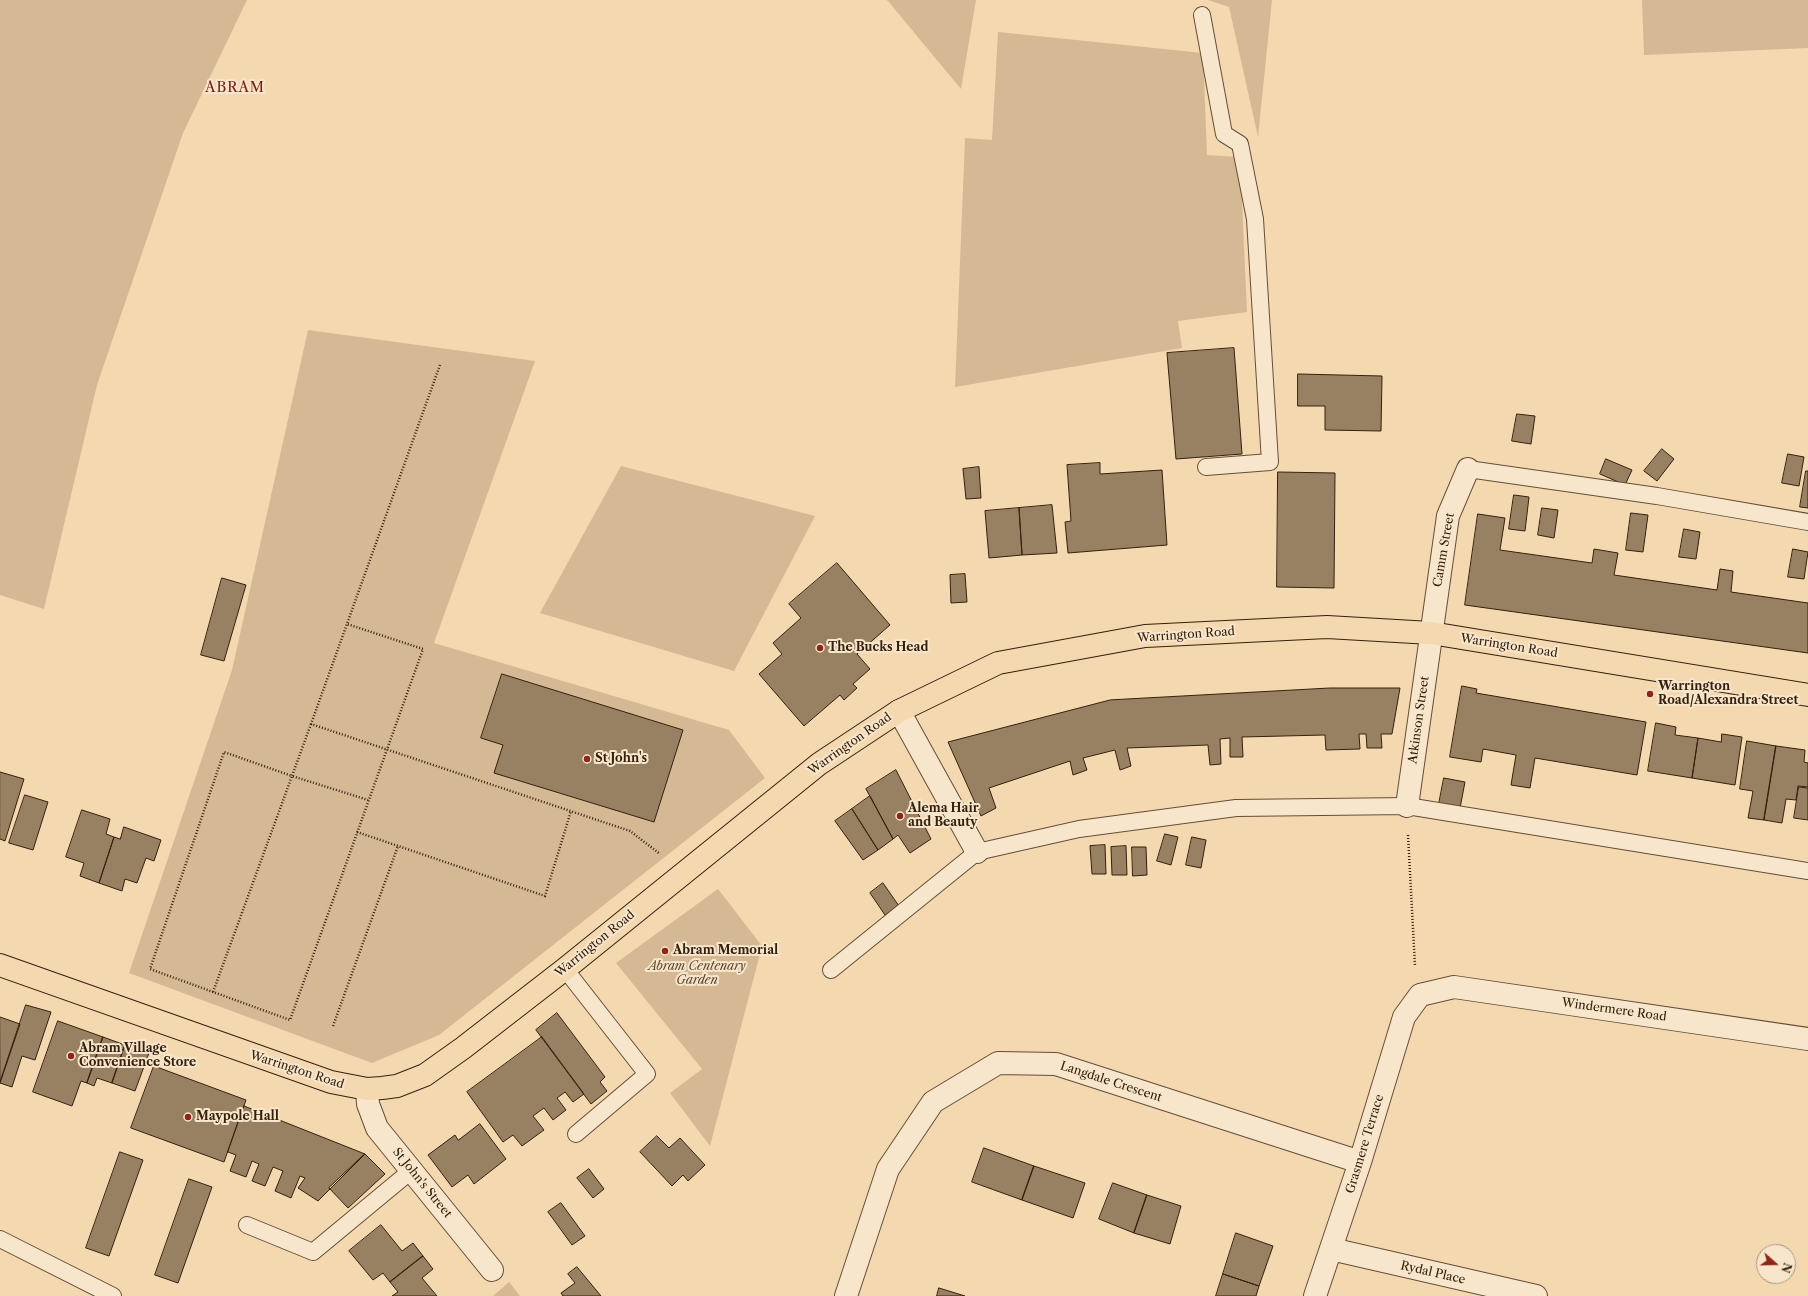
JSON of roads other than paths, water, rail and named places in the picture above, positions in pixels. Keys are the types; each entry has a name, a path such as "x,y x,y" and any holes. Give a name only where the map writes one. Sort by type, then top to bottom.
{"main road":[{"name":"Warrington Road","path":"0,965 312,1076 350,1087 366,1089 397,1086 425,1075 463,1048 565,969 819,764 899,711 998,663 1145,636 1327,627 1431,633 1808,695"}],"street":[{"name":"Camm Street","path":"1431,633 1448,516 1468,469"},
{"name":"Atkinson Street","path":"1407,806 1431,633"},
{"path":"899,711 977,852"},
{"name":"Windermere Road","path":"1420,995 1454,987 1808,1039"},
{"name":"Grasmere Terrace","path":"1316,1296 1360,1162 1404,1017 1420,995"},
{"name":"Langdale Crescent","path":"846,1296 888,1169 933,1102 998,1063 1056,1064 1360,1162"},
{"name":"St John's Street","path":"366,1089 368,1104 377,1128 492,1270"},
{"name":"Rydal Place","path":"1331,1249 1536,1296"}],"lane":[{"path":"1202,15 1224,134 1240,144 1256,219 1270,462 1206,467"},
{"path":"1468,469 1657,496 1808,522"},
{"path":"831,970 977,852 1079,829 1236,808 1407,806 1808,871"},
{"path":"565,969 648,1074 576,1134"},
{"path":"247,1225 313,1252 412,1170"},
{"path":"0,1239 113,1296"}],"place":[{"name":"The Bucks Head","path":"820,648"},
{"name":"Warrington Road/Alexandra Street","path":"1650,694"},
{"name":"St John's","path":"587,759"},
{"name":"Alema Hair and Beauty","path":"900,816"},
{"name":"Abram Memorial","path":"665,951"},
{"name":"Abram Village Convenience Store","path":"71,1056"},
{"name":"Maypole Hall","path":"188,1117"}],"district":[{"name":"ABRAM","path":"235,88"}],"park label":[{"name":"Abram Centenary Garden","path":"697,974"}]}
